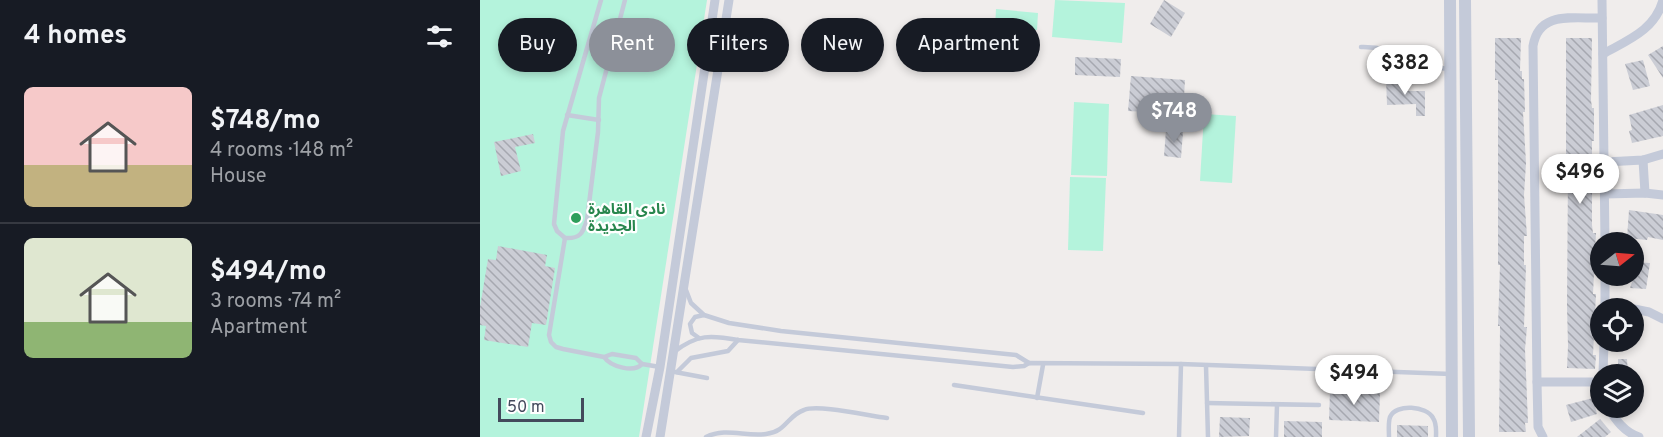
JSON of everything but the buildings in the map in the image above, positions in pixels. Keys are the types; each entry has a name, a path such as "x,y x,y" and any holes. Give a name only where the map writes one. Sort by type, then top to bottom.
{"street":[{"path":"646,437 660,367 715,0"},
{"path":"660,437 673,372 672,354 729,0"},
{"path":"1450,0 1452,437"},
{"path":"1466,0 1469,437"},
{"path":"1602,0 1605,232"},
{"path":"1603,54 1650,25 1663,0"},
{"path":"1543,437 1538,427 1533,46 1535,35 1541,25 1551,20 1602,18"},
{"path":"1605,162 1643,159 1663,154"},
{"path":"1643,159 1645,193"},
{"path":"1605,194 1663,195"},
{"path":"1644,311 1663,319"},
{"path":"1537,382 1590,382"},
{"path":"1615,418 1633,435 1639,437"}],"lane":[{"path":"602,0 567,115 561,148 554,224 557,231 566,238 579,237 584,233 599,120 599,98 625,0"},
{"path":"1361,47 1386,49 1429,66 1451,70"},
{"path":"567,115 599,120"},
{"path":"566,238 549,335 551,342 556,347 604,357 612,354 636,358 642,364 660,367"},
{"path":"684,278 691,303 704,315 729,323 781,331 1016,356 1029,363 1043,365 1181,364 1452,374"},
{"path":"699,338 692,333 690,324 695,317 704,315"},
{"path":"672,354 684,344 699,338 715,336 1013,367 1029,363"},
{"path":"673,372 692,358 728,351 736,345 738,340"},
{"path":"604,357 610,364 639,368 642,364"},
{"path":"1179,437 1181,364"},
{"path":"1037,398 1043,365"},
{"path":"1206,366 1208,437"},
{"path":"673,372 707,378"},
{"path":"954,385 1143,413"},
{"path":"1207,403 1320,405"},
{"path":"1276,437 1277,405"},
{"path":"706,437 725,432 762,435 771,433 787,424 799,412 812,408 887,418"},
{"path":"1389,437 1390,417 1394,413 1404,409 1419,408 1429,412 1432,416 1437,426 1436,437"}],"green space":[{"name":"نادى القاهرة الجديدة","path":"480,0 707,0 704,18 687,18 687,72 696,72 639,437 480,437"},
{"path":"1055,0 1125,3 1122,43 1052,37"},
{"path":"996,9 1038,13 1038,18 996,18"},
{"path":"1074,102 1109,104 1107,176 1071,175"},
{"path":"1204,114 1236,116 1232,183 1200,181"},
{"path":"1070,177 1106,178 1103,251 1068,250"}],"place":[{"name":"نادى القاهرة الجديدة","path":"576,218"}]}
